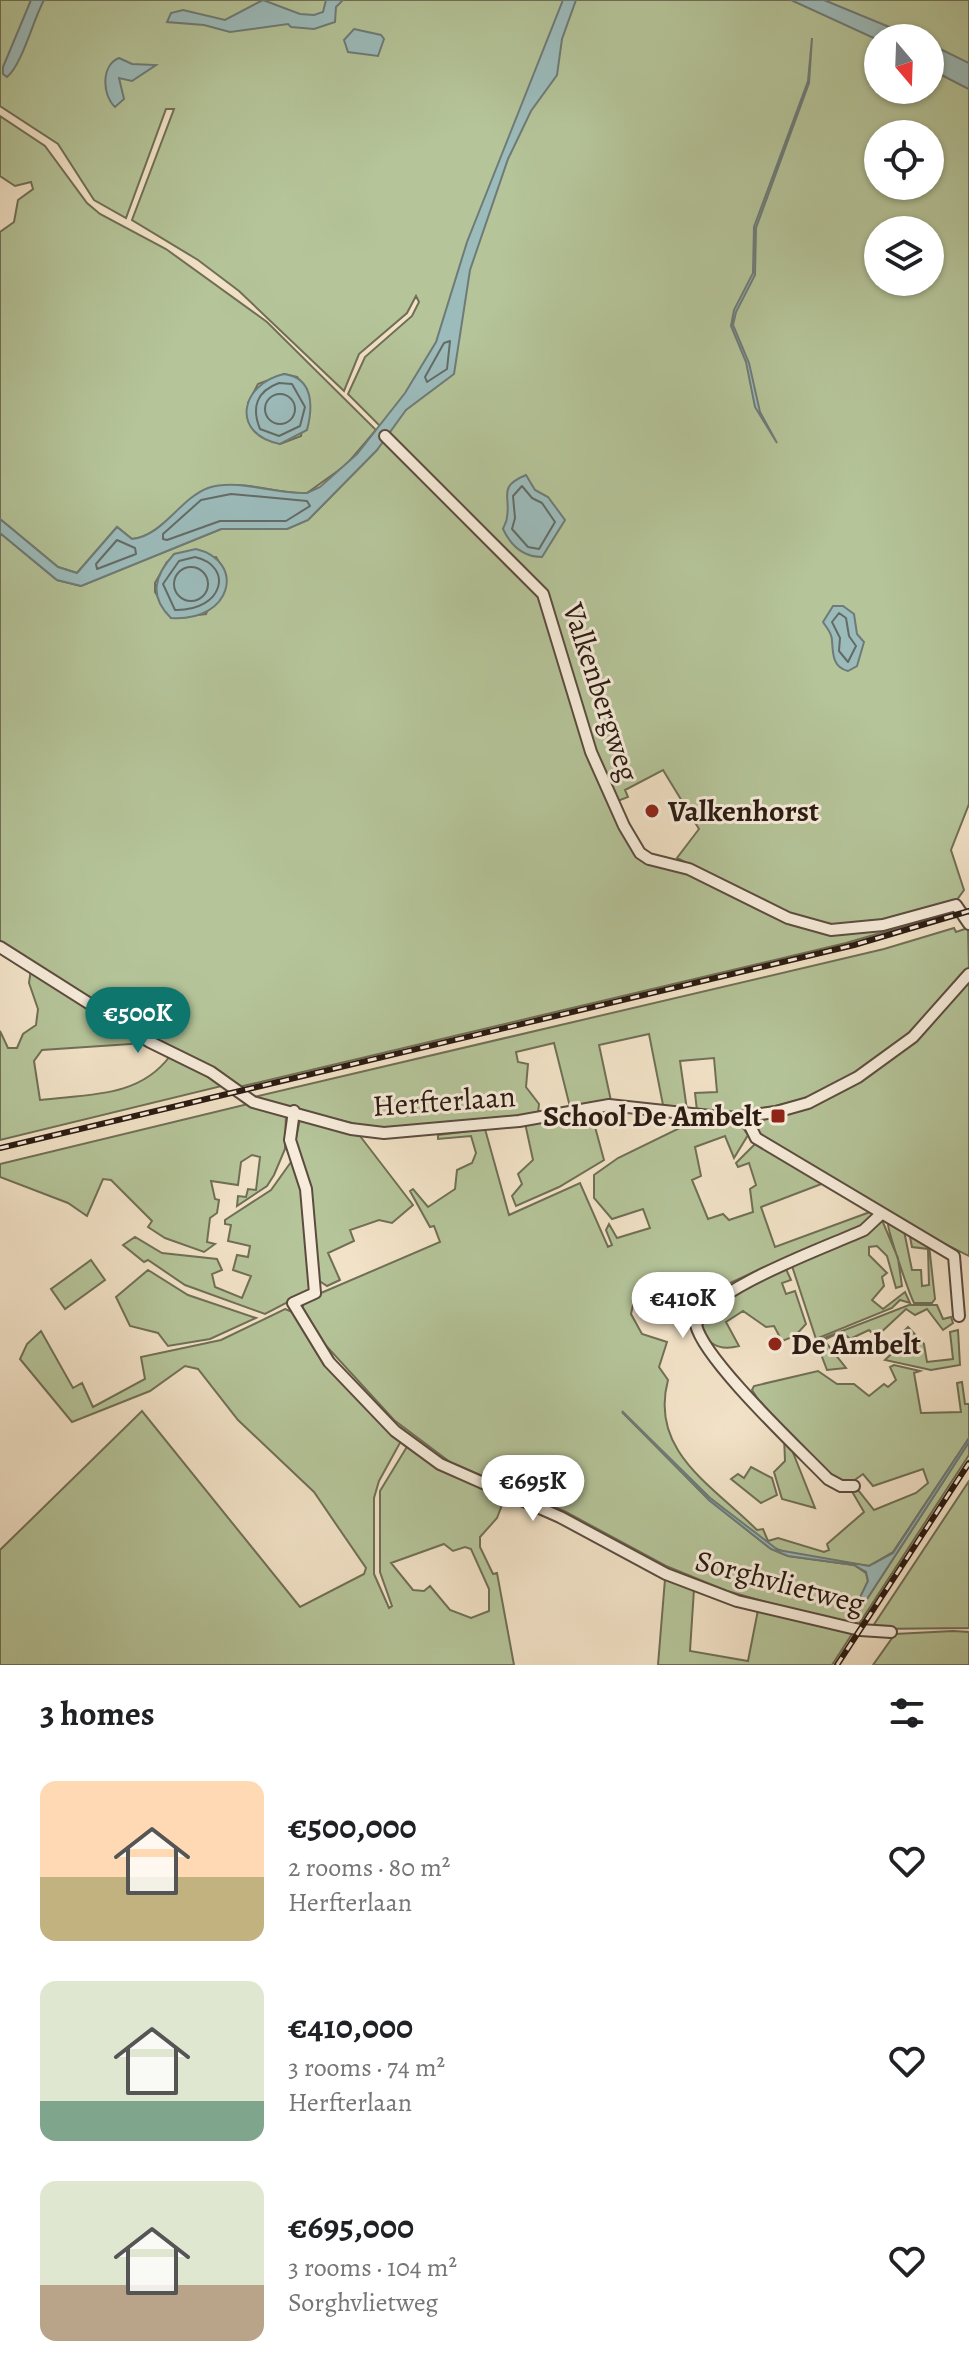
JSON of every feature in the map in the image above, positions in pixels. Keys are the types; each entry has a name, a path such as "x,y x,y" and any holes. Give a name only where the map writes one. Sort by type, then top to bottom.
{"street":[{"name":"Valkenbergweg","path":"385,436 543,594 591,752 624,826 640,853 649,859 689,869 774,912 821,929 861,930 956,905 969,924"},
{"name":"Herfterlaan","path":"0,947 150,1042 211,1072 248,1100 351,1129 384,1133 519,1121 609,1105 746,1118 808,1103 858,1077 913,1037 969,974"},
{"name":"Sorghvlietweg","path":"294,1111 290,1140 306,1189 315,1293 293,1303 329,1362 395,1431 440,1464 560,1517 666,1574 750,1604 865,1631 891,1632"},
{"path":"746,1118 756,1138 880,1215 954,1256 959,1316"},
{"path":"854,1486 841,1486 828,1479 735,1383 696,1325 703,1311 724,1294 864,1230 880,1215"}],"green space":[{"path":"0,0 31,0 24,23 37,0 969,0 969,66 944,55 944,24 864,24 864,104 944,104 944,76 969,89 969,804 951,850 964,890 956,901 845,929 803,921 677,858 699,829 663,770 625,790 628,797 615,802 577,703 539,585 348,394 365,357 412,316 419,302 416,296 407,313 359,354 344,391 239,291 198,260 132,220 174,109 166,109 126,218 94,200 58,144 0,106"},
{"path":"0,116 45,146 87,203 100,214 166,249 267,322 376,430 346,465 307,493 242,485 221,486 196,496 143,536 132,539 117,527 77,573 58,567 0,519 0,232 14,222 18,200 33,189 31,182 15,186 0,176","holes":["284,374 297,377 307,389 301,436 280,444 248,403 258,384"]},
{"path":"383,437 539,592 561,662 630,843 671,865 826,932 951,908 953,912 846,943 239,1087 220,1072 153,1039 0,943 0,533 57,580 81,586 221,529 287,529 308,520 377,450","holes":["216,557 224,570 206,614 171,618 155,592 155,583 167,562"]},
{"path":"954,928 956,932 968,928 969,970 940,1002 882,1056 851,1077 781,1105 741,1111 697,1111 695,1093 717,1092 714,1058 680,1061 687,1110 663,1105 649,1034 599,1045 611,1101 570,1107 554,1043 516,1052 518,1062 528,1064 526,1087 539,1104 538,1113 442,1126 372,1128 250,1098 884,949"},
{"path":"31,969 146,1043 42,1050 34,1061 40,1100 94,1095 128,1087 157,1070 170,1056 226,1085 0,1140 0,1031 8,1048 17,1048 23,1034 36,1025 38,1009 29,983"},
{"path":"969,982 969,1256 919,1231 760,1136 753,1123 822,1102 866,1076"},
{"path":"248,1104 286,1114 285,1149 267,1186 237,1206 238,1196 246,1197 248,1189 256,1190 260,1157 252,1155 241,1162 238,1185 211,1181 215,1199 219,1200 217,1213 210,1218 207,1242 215,1244 204,1252 165,1238 148,1227 152,1221 111,1180 103,1179 87,1216 68,1203 0,1177 0,1164"},
{"path":"591,1112 604,1160 559,1187 516,1206 512,1196 522,1184 518,1174 533,1160 525,1123"},
{"path":"300,1119 360,1136 413,1205 392,1223 379,1220 350,1230 354,1241 328,1253 340,1280 327,1286 318,1280 294,1148"},
{"path":"698,1119 738,1121 748,1135 734,1158 725,1136 695,1147 701,1176 692,1180 708,1219 723,1214 729,1220 753,1212 750,1189 756,1185 749,1163 738,1167 736,1163 756,1143 824,1183 761,1207 775,1247 870,1212 874,1216 873,1222 758,1275 756,1271 721,1287 706,1299 699,1296 702,1286 665,1284 656,1295 633,1305 631,1314 642,1334 667,1342 659,1367 668,1380 665,1405 668,1427 688,1465 757,1530 763,1529 768,1541 778,1538 824,1552 829,1550 827,1544 864,1512 850,1488 858,1490 874,1510 916,1493 928,1483 923,1469 873,1486 863,1474 849,1484 828,1476 758,1399 752,1390 754,1386 818,1371 837,1384 854,1384 869,1396 884,1384 888,1387 896,1380 890,1367 894,1365 920,1371 914,1373 921,1413 961,1412 957,1383 962,1382 965,1404 969,1404 969,1438 893,1552 869,1566 789,1554 772,1547 710,1498 622,1412 709,1500 771,1549 788,1556 854,1565 866,1573 868,1581 852,1616 854,1619 969,1442 969,1455 857,1627 727,1591 666,1566 566,1512 450,1462 394,1420 308,1326 301,1312 304,1303 314,1296 440,1242 434,1226 430,1227 410,1191 413,1189 428,1207 455,1189 457,1170 472,1163 476,1153 471,1136 438,1139 438,1135 485,1129 509,1215 580,1183 608,1247 612,1245 606,1230 609,1224 617,1238 650,1228 643,1209 612,1219 594,1198 594,1175 618,1158"},
{"path":"291,1162 303,1187 306,1204 313,1289 265,1314 185,1285 148,1260 144,1262 123,1245 135,1237 162,1253 217,1259 222,1270 212,1274 215,1287 242,1298 251,1276 233,1270 237,1255 248,1257 250,1246 228,1241 231,1225 225,1224 225,1220 271,1190"},
{"path":"882,1220 898,1258 902,1286 896,1288 887,1256 877,1246 869,1247 869,1255 887,1273 882,1277 884,1286 872,1300 883,1309 905,1292 910,1303 900,1300 892,1308 816,1339 792,1266 870,1230"},
{"path":"888,1223 904,1231 912,1270 921,1270 922,1286 929,1285 928,1249 912,1247 910,1237 929,1245 935,1299 932,1303 914,1303"},
{"path":"91,1260 105,1280 65,1309 51,1289"},
{"path":"786,1269 791,1280 782,1283 786,1294 795,1291 806,1324 795,1336 782,1341 774,1326 766,1327 743,1311 726,1322 739,1346 724,1348 712,1344 704,1334 700,1320 722,1298"},
{"path":"148,1270 188,1295 256,1318 210,1339 168,1346 158,1333 130,1326 116,1297"},
{"path":"909,1305 937,1305 943,1319 951,1317 953,1323 943,1330 927,1309 915,1315 906,1309 876,1337 869,1330 850,1339 847,1336 840,1342 834,1335 824,1340 846,1368 827,1370 816,1341"},
{"path":"285,1309 295,1313 318,1353 401,1441 379,1481 374,1498 374,1574 389,1608 392,1606 380,1572 380,1491 408,1445 505,1497 497,1518 480,1537 480,1547 493,1574 497,1573 514,1665 0,1665 0,1550 142,1411 300,1607 364,1574 366,1568 314,1492 238,1420 198,1369 185,1366 150,1391 72,1422 20,1359 27,1344 41,1331 73,1388 82,1383 93,1407 145,1379 141,1357 221,1340","holes":["444,1544 453,1551 465,1547 471,1549 489,1589 489,1611 471,1618 450,1610 430,1586 424,1591 413,1590 391,1563"]},
{"path":"908,1327 924,1344 927,1362 953,1359 950,1332 958,1330 960,1365 931,1370 885,1360 907,1339 902,1333"},
{"path":"784,1436 815,1508 782,1499 774,1472 785,1461"},
{"path":"751,1467 772,1478 777,1495 761,1503 731,1479 738,1474 744,1478"},
{"path":"969,1481 969,1628 872,1629 873,1626"},
{"path":"665,1579 694,1589 690,1651 748,1661 758,1610 854,1631 832,1665 658,1665"},
{"path":"969,1632 969,1665 873,1665 895,1634"}],"water":[{"path":"31,0 44,0 18,63 7,77 3,74 3,67"},
{"path":"263,0 300,14 314,15 323,12 326,0 343,0 336,7 335,22 314,29 288,24 230,32 204,25 167,22 171,13 183,10 225,20"},
{"path":"563,0 576,0 562,39 557,75 531,111 508,159 470,270 454,374 406,410 377,450 308,520 287,529 221,529 81,586 57,580 0,533 0,519 58,567 77,573 117,527 132,539 143,536 208,488 232,485 307,493 320,487 357,454 405,393 436,342 467,242"},
{"path":"791,0 824,0 882,24 864,24 864,34"},
{"path":"354,29 381,35 384,39 378,56 348,52 344,40"},
{"path":"812,38 809,83 756,228 755,275 736,312 733,325 749,363 760,412 777,443 755,407 746,362 731,326 734,310 753,273 754,227 808,81"},
{"path":"944,51 969,63 969,89 944,76"},
{"path":"119,58 132,64 156,65 132,81 119,78 124,99 115,107 105,81 109,67"},
{"path":"284,374 301,381 306,387 310,412 307,430 280,444 264,439 253,430 247,409 250,398 258,388 269,379"},
{"path":"526,475 535,490 548,497 565,520 542,557 519,549 503,529 507,519 508,488"},
{"path":"196,549 212,556 222,565 226,590 208,611 192,617 171,618 159,602 159,578 174,554"},
{"path":"833,606 843,606 854,614 857,634 864,642 857,666 848,671 836,663 831,635 823,622"},
{"path":"622,1411 710,1498 778,1550 869,1566 893,1553 969,1438 969,1442 854,1619 851,1616 868,1581 866,1572 854,1565 788,1556 771,1549 709,1500"}],"railway":[{"path":"0,1148 854,945 969,911"},
{"path":"837,1665 969,1463"}],"place":[{"name":"Valkenhorst","path":"652,811"},
{"name":"School De Ambelt","path":"778,1116"},
{"name":"De Ambelt","path":"775,1344"}]}
